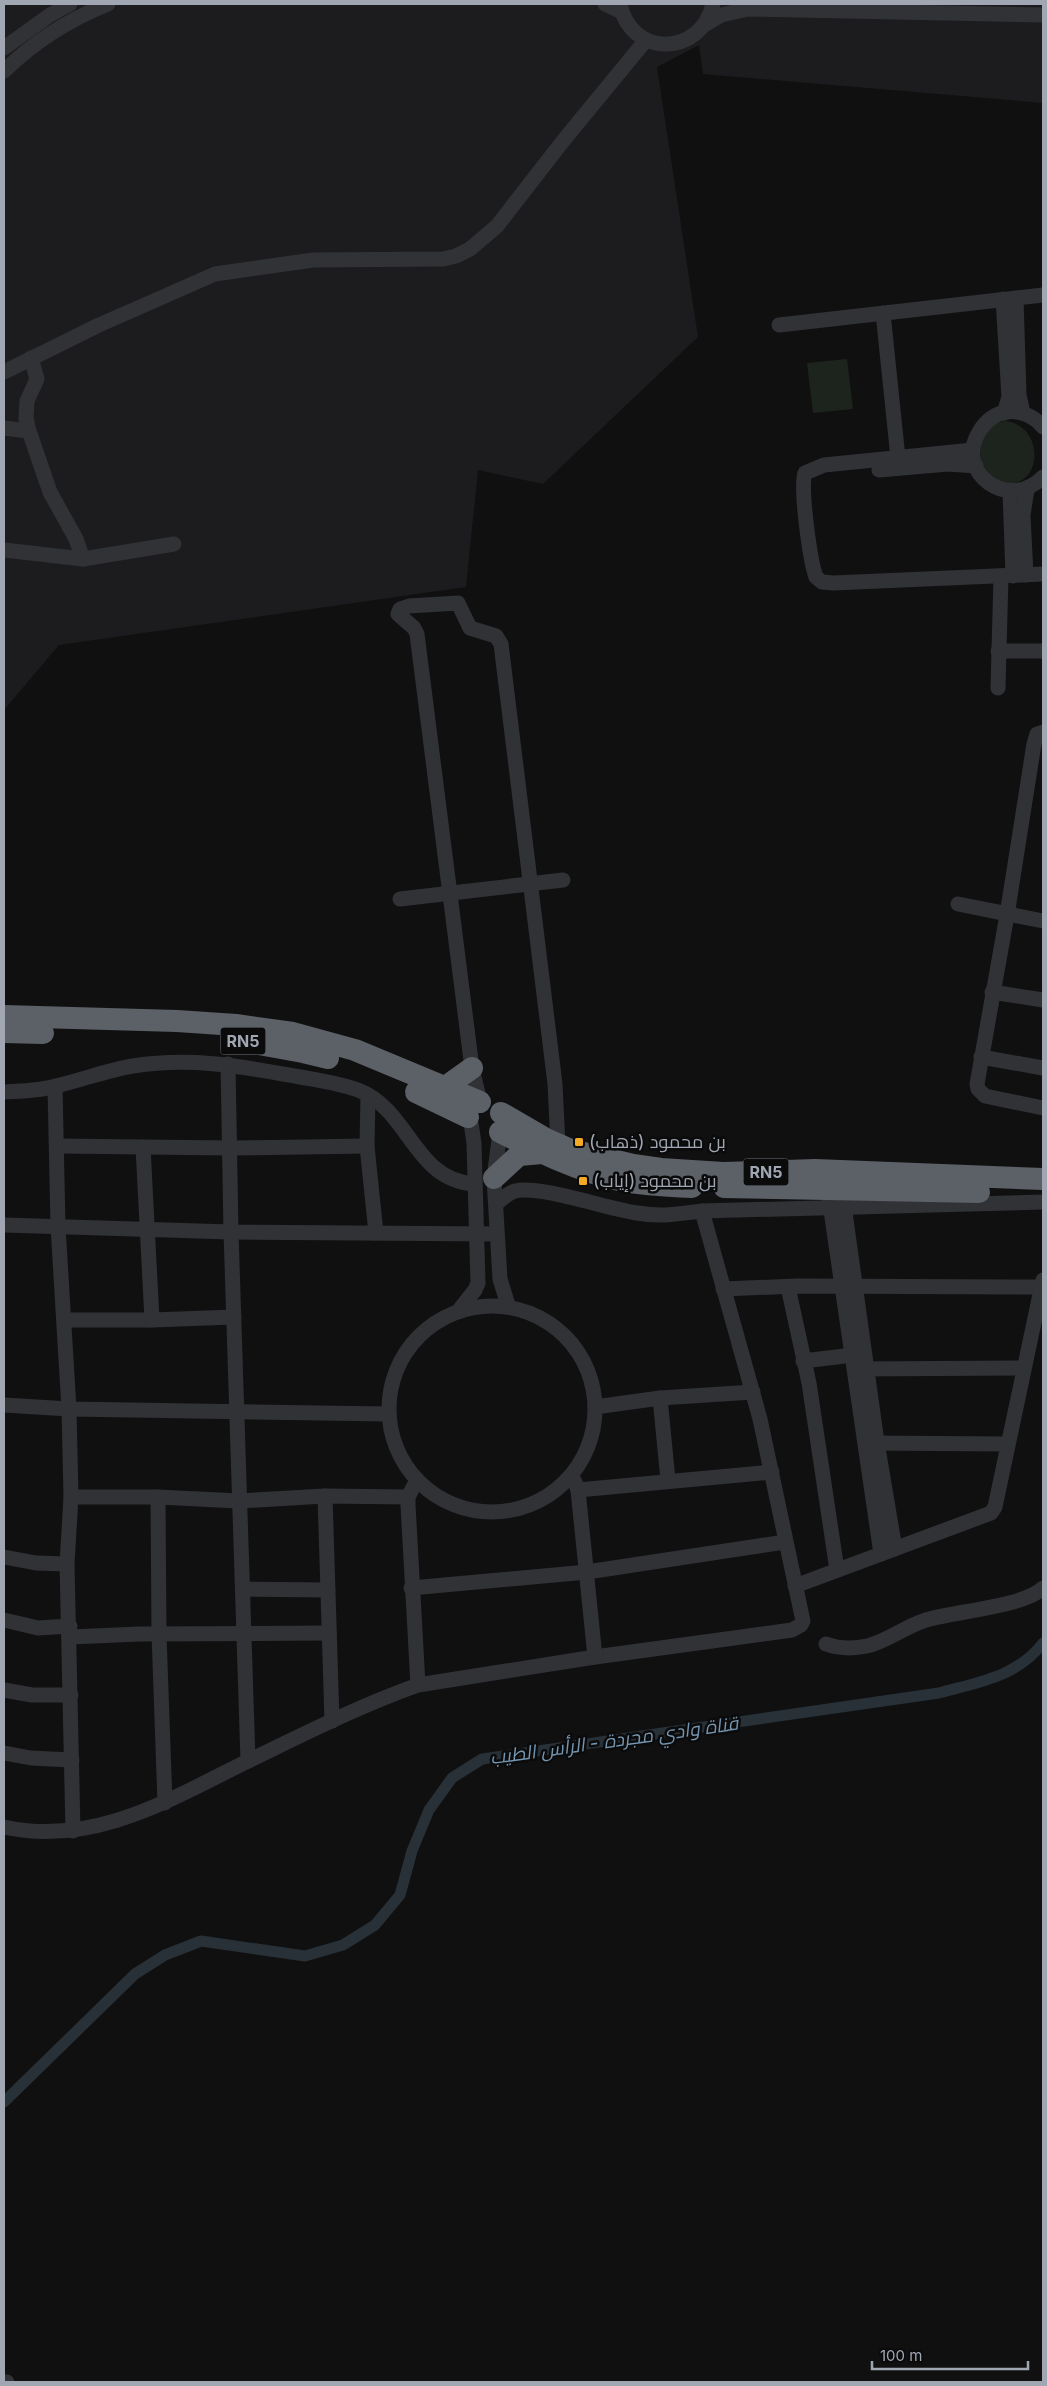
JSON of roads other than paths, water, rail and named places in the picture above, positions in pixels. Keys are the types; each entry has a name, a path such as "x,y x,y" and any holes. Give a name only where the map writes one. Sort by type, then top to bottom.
{"highway":[{"name":"RN5","path":"4,1016 186,1021 293,1033 355,1050 444,1088 473,1114 485,1132 495,1135 500,1122 582,1169 635,1183 836,1198 1043,1193"},
{"name":"RN5","path":"4,1032 198,1037 270,1045 311,1054 371,1072 473,1114"},
{"path":"444,1088 472,1068"},
{"name":"RN5","path":"550,1149 633,1166 683,1171 724,1173 815,1170 1043,1179"},
{"path":"484,1181 519,1155 550,1149"}],"street":[{"path":"4,48 50,15 70,4"},
{"path":"4,71 34,44 70,22 108,4"},
{"path":"605,4 621,8 628,24 646,40 659,44 679,42 697,34 706,24 721,15 748,9 922,8 1043,15"},
{"path":"706,24 714,4"},
{"path":"4,372 151,300 215,274 313,260 443,259 456,256 470,249 497,226 562,141 646,40"},
{"path":"779,325 1043,295"},
{"path":"1004,413 1009,397 1010,298"},
{"path":"1010,298 1019,395 1023,413"},
{"path":"883,314 898,458"},
{"path":"32,358 37,380 27,402 26,418 29,431 50,492 76,539 83,559"},
{"path":"1043,427 1032,417 1023,413 1004,413 992,417 982,426 976,437 973,450 976,466 989,484 1010,491 1027,489 1043,477"},
{"path":"4,428 29,431"},
{"path":"973,450 824,465 808,472 804,482 805,507 813,568 819,580 833,583 1043,574"},
{"path":"808,472 823,475 948,464 976,466"},
{"path":"998,688 998,652 1027,489"},
{"path":"1010,491 1013,576"},
{"path":"4,550 83,559 174,544"},
{"path":"508,1305 500,1284 496,1204 484,1181 474,1143 472,1068 417,634 414,628 398,614 400,609 409,606 458,603 470,628 499,640 555,1084 550,1149"},
{"path":"998,652 1043,651"},
{"path":"1043,732 1037,734 1034,744 1007,915 980,1057 977,1084 982,1095 1043,1108"},
{"path":"400,899 563,880"},
{"path":"958,904 1043,921"},
{"path":"992,992 1043,1000"},
{"path":"980,1057 1043,1068"},
{"path":"4,1092 55,1087 133,1066 173,1062 228,1064 337,1084 368,1095 379,1102 394,1117 433,1166 454,1181 484,1181"},
{"path":"228,1064 236,1412 248,1761"},
{"path":"55,1087 58,1146 58,1226 70,1409 71,1497 67,1564 73,1831"},
{"path":"368,1095 367,1146 376,1233"},
{"path":"460,1309 475,1290 478,1283 477,1234 484,1181 500,1122"},
{"path":"58,1146 230,1148 367,1146"},
{"path":"143,1147 152,1320"},
{"path":"496,1204 513,1192 526,1191 552,1194 602,1207 655,1215 836,1198 1043,1202"},
{"path":"836,1198 888,1552"},
{"path":"4,1827 44,1832 73,1831 121,1820 165,1803 378,1699 418,1685 798,1628 803,1621 785,1542 772,1472 753,1392 702,1211"},
{"path":"4,1225 231,1232 497,1234"},
{"path":"723,1289 1042,1283 1006,1444 995,1507 991,1513 795,1586"},
{"path":"788,1287 817,1435 837,1570"},
{"path":"595,1657 587,1572 575,1483 595,1424 594,1393 587,1369 572,1345 552,1327 508,1305 494,1303 460,1309 437,1322 420,1335 406,1355 393,1383 388,1414 392,1440 408,1469 417,1480 446,1501 461,1508 499,1512 524,1508 575,1483 668,1480 772,1472"},
{"path":"64,1320 152,1320 234,1317"},
{"path":"804,1361 1023,1368"},
{"path":"595,1407 660,1398 753,1392"},
{"path":"660,1398 668,1480"},
{"path":"4,1405 70,1409 388,1414"},
{"path":"871,1443 1006,1444"},
{"path":"417,1480 408,1497 411,1588 418,1685"},
{"path":"71,1497 158,1497 239,1501 325,1496 408,1497"},
{"path":"325,1496 332,1720"},
{"path":"158,1497 159,1634 165,1803"},
{"path":"411,1588 587,1572 785,1542"},
{"path":"4,1557 36,1563 67,1564"},
{"path":"826,1644 842,1649 870,1646 907,1627 926,1620 1027,1599 1043,1588"},
{"path":"243,1589 328,1590"},
{"path":"4,1620 38,1628 70,1632 159,1634 329,1633"},
{"path":"4,1690 32,1694 70,1695"},
{"path":"4,1753 31,1758 72,1760"}],"waterway":[{"name":"قناة وادي مجردة - الرأس الطيب","path":"4,2102 135,1974 165,1955 201,1941 305,1956 343,1945 375,1925 400,1895 412,1851 429,1810 452,1778 482,1759 939,1693 996,1677 1009,1671 1021,1664 1043,1643"}],"place":[{"name":"بن محمود (ذهاب)","path":"579,1142"},
{"name":"بن محمود (إياب)","path":"583,1181"}]}
